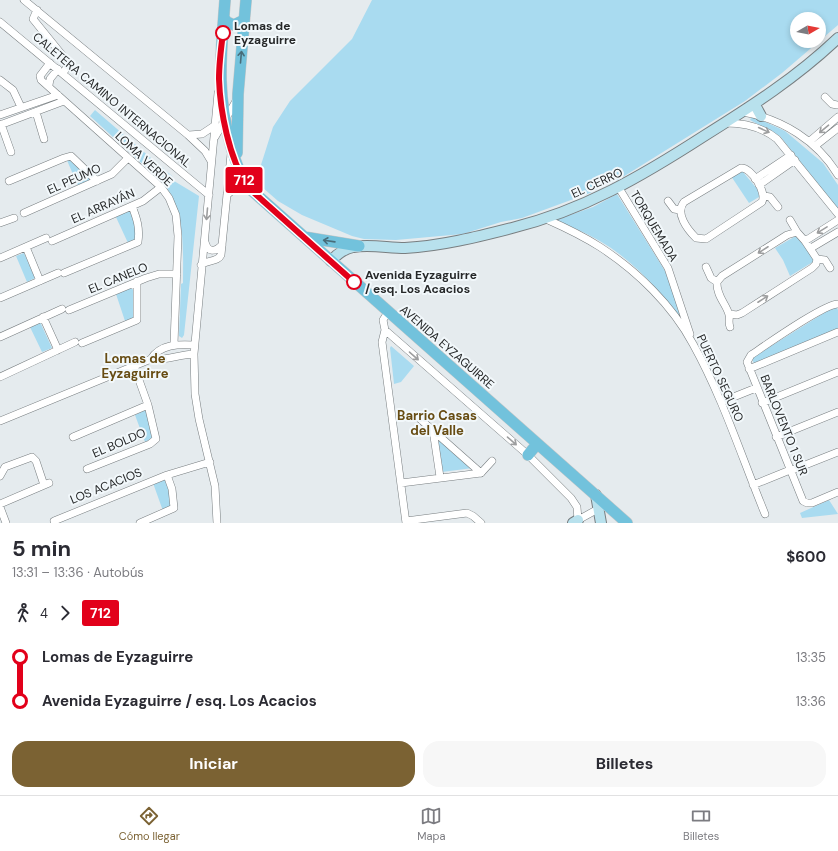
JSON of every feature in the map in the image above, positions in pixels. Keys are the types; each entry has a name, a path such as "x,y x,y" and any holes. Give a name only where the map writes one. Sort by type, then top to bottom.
{"main road":[{"name":"AVENIDA EYZAGUIRRE","path":"225,0 219,77 219,123 248,186 300,235 627,523"},
{"name":"AVENIDA EYZAGUIRRE","path":"239,169 237,144 238,94 246,0"},
{"path":"224,18 227,22 234,25 244,20"},
{"path":"300,235 316,240 359,246"},
{"path":"528,454 537,444"}],"street":[{"path":"24,0 188,135 205,151 211,162"},
{"path":"37,10 33,18 67,61 68,66 50,79 48,86 42,82 40,77 50,63"},
{"name":"CALETERA CAMINO INTERNACIONAL","path":"0,22 209,195"},
{"name":"EL CERRO","path":"331,261 343,250 359,246 393,248 427,245 493,233 546,219 619,188 755,105 793,78 838,38"},
{"path":"0,81 13,90 22,107"},
{"name":"LOMA VERDE","path":"48,86 161,187 169,198 176,214 178,236 174,344"},
{"name":"AVENIDA EYZAGUIRRE","path":"217,523 215,486 199,419 195,394 194,345 201,265 205,242 213,143 219,123 233,108 238,94"},
{"path":"0,115 58,95"},
{"path":"825,97 832,104 838,105"},
{"path":"11,152 0,125 64,101"},
{"path":"755,105 761,116"},
{"path":"10,112 13,120"},
{"path":"36,112 44,139"},
{"path":"743,112 761,116 781,124 812,143 838,175"},
{"path":"812,143 838,117"},
{"path":"188,135 202,134 219,123"},
{"name":"AVENIDA EYZAGUIRRE","path":"213,143 219,123"},
{"path":"726,123 749,125 767,131 777,139 838,214"},
{"path":"812,143 838,128"},
{"name":"AVENIDA EYZAGUIRRE","path":"201,265 208,260 220,258 232,149"},
{"path":"9,180 71,156 97,180"},
{"name":"EL PEUMO","path":"24,213 112,174 128,158"},
{"path":"757,182 793,158"},
{"path":"680,212 684,202 735,170 745,168 757,182 764,196"},
{"path":"227,195 237,186 248,186"},
{"name":"EL ARRAYÁN","path":"0,258 26,247 49,240 132,206 143,201 161,187"},
{"name":"TORQUEMADA","path":"619,188 668,268 693,344"},
{"path":"668,201 674,209 680,212 694,236 700,240 706,239 760,203 764,196"},
{"path":"764,196 770,197 778,207"},
{"path":"0,298 138,242 138,222 132,206"},
{"path":"0,223 14,218"},
{"name":"PUERTO SEGURO","path":"546,219 593,242 635,273 667,307 693,344 721,402 765,514"},
{"path":"729,314 737,315 742,313 816,264 817,259 811,248 797,232 790,220"},
{"path":"805,241 838,220"},
{"path":"730,327 728,321 729,314 718,293 717,282 722,276 787,235 797,232"},
{"path":"811,248 838,232"},
{"path":"205,242 207,248 211,250 216,250 222,245"},
{"path":"26,247 40,281"},
{"path":"817,259 825,260 830,268"},
{"path":"706,267 711,278 717,282"},
{"name":"EL CANELO","path":"0,336 43,317 137,281 159,274 176,274"},
{"path":"0,377 58,350 137,320 137,281"},
{"name":"BARLOVENTO 1 SUR","path":"837,304 828,307 796,325 751,355 748,359 749,369 756,388 802,499 806,503 812,503 838,492"},
{"path":"388,312 383,320 385,330 382,342 406,522 463,513 474,516 482,523"},
{"path":"43,317 58,350"},
{"path":"385,330 528,454 571,498 577,507 575,522"},
{"path":"749,369 838,332"},
{"path":"0,421 151,359 158,351 174,344 194,345"},
{"path":"151,359 155,361 174,356 194,354"},
{"name":"EL BOLDO","path":"87,469 154,442 155,433 148,405 134,366"},
{"path":"762,403 838,372"},
{"path":"721,402 756,388"},
{"path":"73,437 148,405"},
{"path":"776,437 838,412"},
{"path":"420,419 480,474"},
{"path":"433,430 440,477"},
{"path":"753,485 838,452"},
{"path":"0,476 5,467 32,457 36,461 47,484 0,506 6,523"},
{"path":"401,483 440,477 480,474 492,461"},
{"name":"LOS ACACIOS","path":"54,521 168,475 210,462"},
{"path":"140,523 174,508 172,489 168,475"},
{"path":"596,495 601,523"},
{"path":"575,522 598,509"}],"shaded area":[{"path":"372,0 838,0 838,25 826,35 826,12 790,12 790,48 811,48 782,73 745,101 618,180 615,179 590,193 522,218 501,222 463,234 396,240 364,239 352,236 302,215 278,201 262,187 260,168 273,127 290,101 352,39"},
{"path":"95,110 172,176 174,181 199,196 184,335 182,338 179,336 181,284 183,283 183,243 179,216 175,204 161,181 90,116"},
{"path":"752,116 785,131 823,163 838,185 838,210 780,136 750,120"},
{"path":"66,158 68,158 90,177 91,181 78,186"},
{"path":"740,171 743,172 758,190 759,197 749,203 731,176"},
{"path":"617,194 665,271 687,325 657,289 623,257 593,237 556,220 593,207"},
{"path":"126,210 132,212 137,233 134,240 128,243 115,215"},
{"path":"794,237 797,237 814,255 816,260 790,276 783,260 775,248"},
{"path":"24,253 35,278 27,282 16,256"},
{"path":"130,288 136,291 135,318 125,321 116,294"},
{"path":"832,308 837,308 838,310 838,329 754,364 752,358"},
{"path":"40,322 52,348 42,352 30,327"},
{"path":"391,346 414,366 401,382 394,384 390,348"},
{"path":"147,409 154,437 145,442 135,415"},
{"path":"437,436 473,468 442,472"},
{"path":"167,478 172,505 163,511 153,483"},
{"path":"829,500 838,514 802,518 800,513"}],"bus line":[{"name":"712","path":"223,33 219,77 221,99 224,121 242,177 249,188 354,282"}],"place":[{"name":"Lomas de Eyzaguirre","path":"223,33"},
{"name":"Avenida Eyzaguirre / esq. Los Acacios","path":"354,282"}],"district":[{"name":"Lomas de Eyzaguirre","path":"135,366"},
{"name":"Barrio Casas del Valle","path":"437,422"}]}
